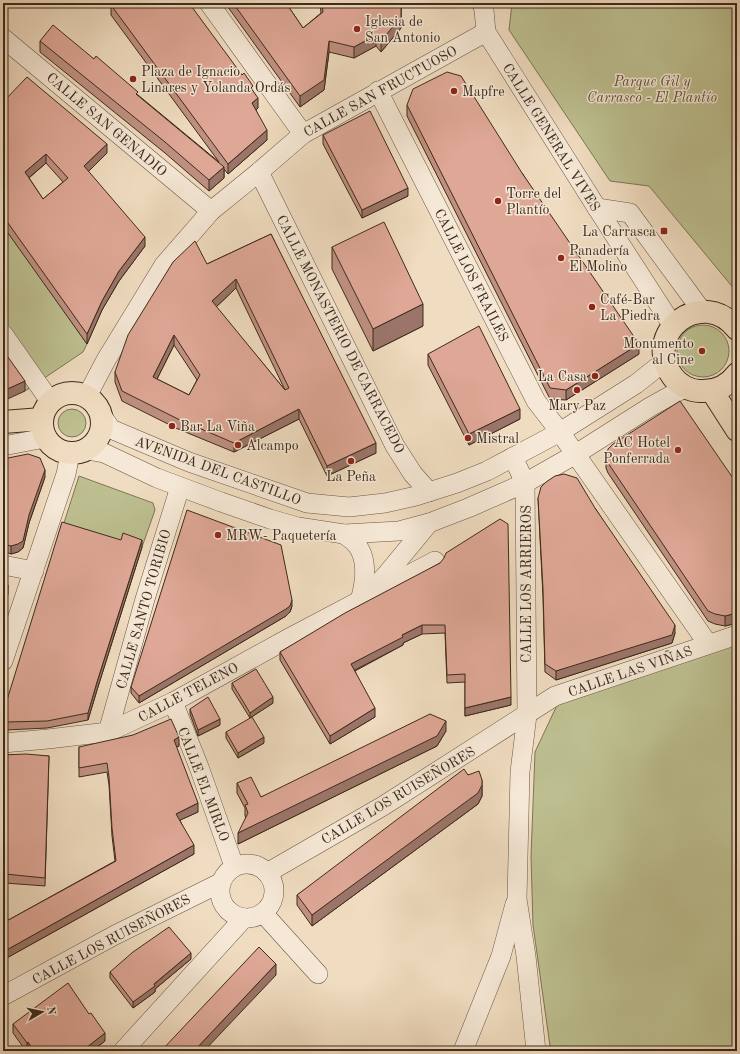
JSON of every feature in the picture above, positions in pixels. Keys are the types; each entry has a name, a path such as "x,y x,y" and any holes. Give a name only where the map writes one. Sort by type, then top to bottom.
{"main road":[{"path":"736,380 712,391 698,392 686,387 676,381 669,372 665,361 664,349 667,336 686,318 715,313 727,319 737,329"},
{"path":"712,391 737,430"},
{"path":"68,393 78,393 87,396 99,408 102,416 100,436 94,444 78,452 60,452 52,446 46,419 58,396 68,393"},
{"path":"3,422 46,419"}],"street":[{"path":"209,3 303,134"},
{"name":"CALLE GENERAL VIVES","path":"482,3 486,32 596,208 636,267 686,318"},
{"name":"CALLE SAN FRUCTUOSO","path":"87,396 106,360 164,265 210,210 303,134 486,32"},
{"name":"CALLE SAN GENADIO","path":"3,38 210,210"},
{"name":"CALLE LOS FRAILES","path":"378,91 536,401 576,454 708,644"},
{"name":"CALLE MONASTERIO DE CARRACEDO","path":"258,172 395,446 413,474 429,492"},
{"path":"596,208 630,213 686,318"},
{"path":"3,334 46,419 3,446"},
{"name":"AVENIDA DEL CASTILLO","path":"102,416 111,429 189,462 307,503 349,507 385,502 429,492 463,481 487,471 560,432 636,384 665,361"},
{"name":"AVENIDA DEL CASTILLO","path":"78,452 104,453 157,478 270,519 298,527 344,534 399,531 429,523 525,483 576,454 650,407 686,387"},
{"path":"3,661 66,474 78,452"},
{"name":"CALLE LOS ARRIEROS","path":"513,457 525,483 527,715 520,772 517,899"},
{"name":"CALLE SANTO TORIBIO","path":"108,732 145,599 180,486"},
{"name":"CALLE TELENO","path":"360,601 386,575 429,523"},
{"path":"344,534 356,544 364,564 364,586 360,601"},
{"name":"CALLE TELENO","path":"3,743 48,740 108,732 173,702 289,638 435,561"},
{"path":"3,565 34,571"},
{"name":"CALLE LAS VIÑAS","path":"527,715 555,696 737,635"},
{"name":"CALLE EL MIRLO","path":"173,702 199,767 234,866"},
{"name":"CALLE LOS RUISEÑORES","path":"267,873 383,806 527,715"},
{"path":"252,864 260,867 267,873 273,882 274,894 270,904 263,913 254,917 244,918 227,910 222,902 219,892 220,883 226,873 234,866 252,864"},
{"name":"CALLE LOS RUISEÑORES","path":"3,996 115,935 220,883"},
{"path":"463,1051 501,956 517,899"},
{"path":"517,899 526,956 536,1051"},
{"path":"263,913 318,974"},
{"path":"123,1051 244,918"}],"green space":[{"name":"Parque Gil y Carrasco - El Plantío","path":"512,3 737,3 737,290 735,290 649,186 610,181 509,30"},
{"path":"3,224 87,344 83,352 25,391 3,360"},
{"path":"698,325 708,325 722,332 729,346 729,356 722,370 708,377 698,377 688,373 681,366 677,356 677,346 681,336 688,329"},
{"path":"72,409 82,413 86,423 82,433 72,437 62,433 58,423 62,413"},
{"path":"79,476 153,503 155,510 142,547 123,540 119,551 62,529"},
{"path":"737,642 737,1051 576,1051 550,1046 533,925 531,857 535,752 558,703"}],"building":[{"path":"113,3 189,3 242,75 244,73 253,86 251,88 258,98 252,103 267,130 228,164 111,5"},
{"path":"233,3 286,3 303,28 323,12 322,3 401,3 401,17 381,41 376,35 354,47 329,41 324,80 300,96"},
{"path":"53,25 94,59 96,56 138,92 136,94 224,167 209,180 165,142 40,41"},
{"path":"447,72 461,76 522,173 639,344 566,390 550,388 407,105 413,89"},
{"path":"27,77 107,144 84,166 145,237 119,271 102,301 87,334 3,216 3,102","holes":["46,154 68,178 43,199 25,172"]},
{"path":"370,111 408,188 362,210 323,135"},
{"path":"384,222 423,304 373,329 332,247"},
{"path":"271,234 376,443 327,466 299,409 234,443 178,419 122,391 115,372 128,335 173,262 195,241 207,264","holes":["236,279 289,388 285,390 212,301","174,335 200,375 189,395 153,377"]},
{"path":"479,326 520,409 469,434 428,354"},
{"path":"3,350 25,381 3,391"},
{"path":"680,401 737,484 737,613 725,616 708,611 606,458 608,449 613,444"},
{"path":"28,454 40,458 45,470 29,515 23,541 11,546 3,544 3,459"},
{"path":"564,474 577,478 595,508 675,625 672,635 556,671 545,664 538,498 541,487 546,482 555,476"},
{"path":"187,510 281,545 292,600 290,606 286,609 139,696 131,687"},
{"path":"500,519 508,524 511,697 465,708 465,674 447,675 445,625 422,625 402,635 403,637 351,664 375,708 330,736 280,652 345,613 440,563 446,553"},
{"path":"62,522 121,540 123,533 142,540 88,713 47,721 6,722 3,717 3,713"},
{"path":"3,578 7,581 8,586 3,605"},
{"path":"256,669 273,697 250,713 232,683"},
{"path":"208,697 220,719 198,730 190,709"},
{"path":"430,714 446,721 437,736 238,833 248,813 245,805 248,804 237,783 251,777 261,797"},
{"path":"252,717 264,737 238,753 226,732"},
{"path":"171,719 179,737 174,740 198,803 176,814 194,845 3,952 3,923 116,861 107,763 79,768 79,747 133,735"},
{"path":"26,754 49,756 45,878 5,874 3,891 3,755"},
{"path":"464,769 468,775 479,771 482,785 478,793 312,915 297,895"},
{"path":"169,927 191,953 154,984 155,986 133,1002 110,972 133,952"},
{"path":"259,947 276,964 194,1051 161,1051"},
{"path":"68,983 89,1014 91,1013 105,1033 82,1051 34,1051 13,1024"}],"place":[{"name":"Iglesia de San Antonio","path":"357,29"},
{"name":"Plaza de Ignacio Linares y Yolanda Ordás","path":"133,79"},
{"name":"Mapfre","path":"454,91"},
{"name":"Torre del Plantío","path":"498,201"},
{"name":"La Carrasca","path":"664,231"},
{"name":"Panadería El Molino","path":"561,258"},
{"name":"Café-Bar La Piedra","path":"592,307"},
{"name":"Monumento al Cine","path":"702,351"},
{"name":"La Casa","path":"595,376"},
{"name":"Mary Paz","path":"577,390"},
{"name":"Bar La Viña","path":"172,426"},
{"name":"Mistral","path":"468,438"},
{"name":"Alcampo","path":"238,445"},
{"name":"AC Hotel Ponferrada","path":"678,450"},
{"name":"La Peña","path":"351,461"},
{"name":"MRW- Paquetería","path":"218,535"}]}
